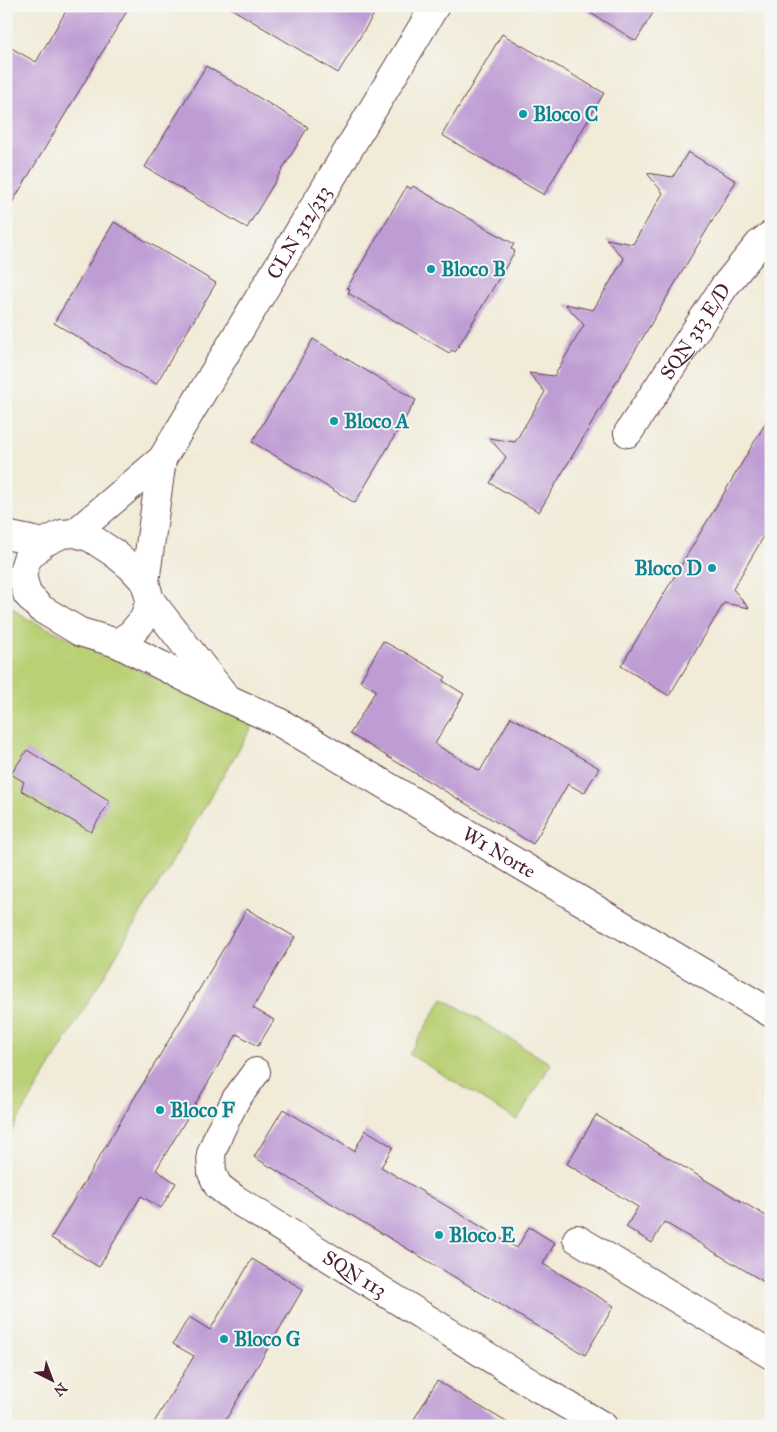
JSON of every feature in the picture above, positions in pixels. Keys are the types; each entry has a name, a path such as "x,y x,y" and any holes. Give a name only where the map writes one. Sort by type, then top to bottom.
{"street":[{"name":"CLN 312/313","path":"75,533 162,459 435,6"},
{"name":"SQN 313 E/D","path":"628,433 724,287 759,244 771,235"},
{"name":"CLN 312/313","path":"148,591 162,459"},
{"path":"75,533 91,538 114,553 131,567 148,591 144,619 132,634 117,643 80,632 40,608 16,588 27,559 43,543 62,534 75,533"},
{"path":"6,535 43,543"},
{"name":"W1 Norte","path":"148,591 226,698"},
{"name":"W1 Norte","path":"117,643 226,698 277,721 771,1013"},
{"name":"SQN 113","path":"256,1072 236,1099 211,1154 212,1173 218,1186 243,1205 603,1426"},
{"path":"577,1239 771,1355"}],"green space":[{"path":"6,604 26,618 254,724 6,1140"},
{"path":"443,998 551,1064 517,1120 409,1054"}],"building":[{"path":"69,6 130,6 6,213 6,45 36,62"},
{"path":"227,6 379,6 338,73"},
{"path":"579,6 657,6 636,41"},
{"name":"Bloco C","path":"502,34 604,93 544,195 442,135"},
{"path":"206,66 308,127 247,228 145,167"},
{"path":"688,152 736,181 539,512 490,483 506,457 489,438 515,442 545,392 529,373 554,376 584,325 565,304 593,310 624,259 606,239 633,244 663,193 647,173 673,177"},
{"name":"Bloco B","path":"407,186 411,189 413,186 514,244 511,249 515,251 455,352 452,350 449,353 348,293 350,289 347,288"},
{"path":"114,222 216,283 156,384 54,323"},
{"name":"Bloco A","path":"313,339 416,400 355,503 252,442"},
{"name":"Bloco D","path":"771,414 771,538 764,536 733,589 749,608 724,603 669,696 621,666"},
{"path":"383,641 446,677 443,681 464,694 435,744 480,771 511,717 599,768 584,793 568,784 533,844 350,734 376,690 360,681"},
{"path":"27,750 110,801 91,832 21,790 24,782 11,774"},
{"name":"Bloco F","path":"247,909 295,937 253,1008 274,1020 258,1046 237,1034 156,1170 176,1183 161,1208 141,1196 99,1267 51,1238"},
{"name":"Bloco E","path":"283,1109 354,1151 366,1130 393,1147 381,1167 517,1248 529,1227 555,1243 543,1264 614,1306 585,1355 254,1157"},
{"path":"596,1115 771,1219 771,1286 664,1222 652,1243 626,1227 638,1207 567,1164"},
{"name":"Bloco G","path":"252,1259 303,1289 222,1426 152,1426 194,1356 173,1344 189,1317 210,1330"},
{"path":"437,1381 513,1426 410,1426"}],"place":[{"name":"Bloco C","path":"523,114"},
{"name":"Bloco B","path":"431,269"},
{"name":"Bloco A","path":"334,421"},
{"name":"Bloco D","path":"712,568"},
{"name":"Bloco F","path":"160,1110"},
{"name":"Bloco E","path":"439,1235"},
{"name":"Bloco G","path":"224,1339"}]}
